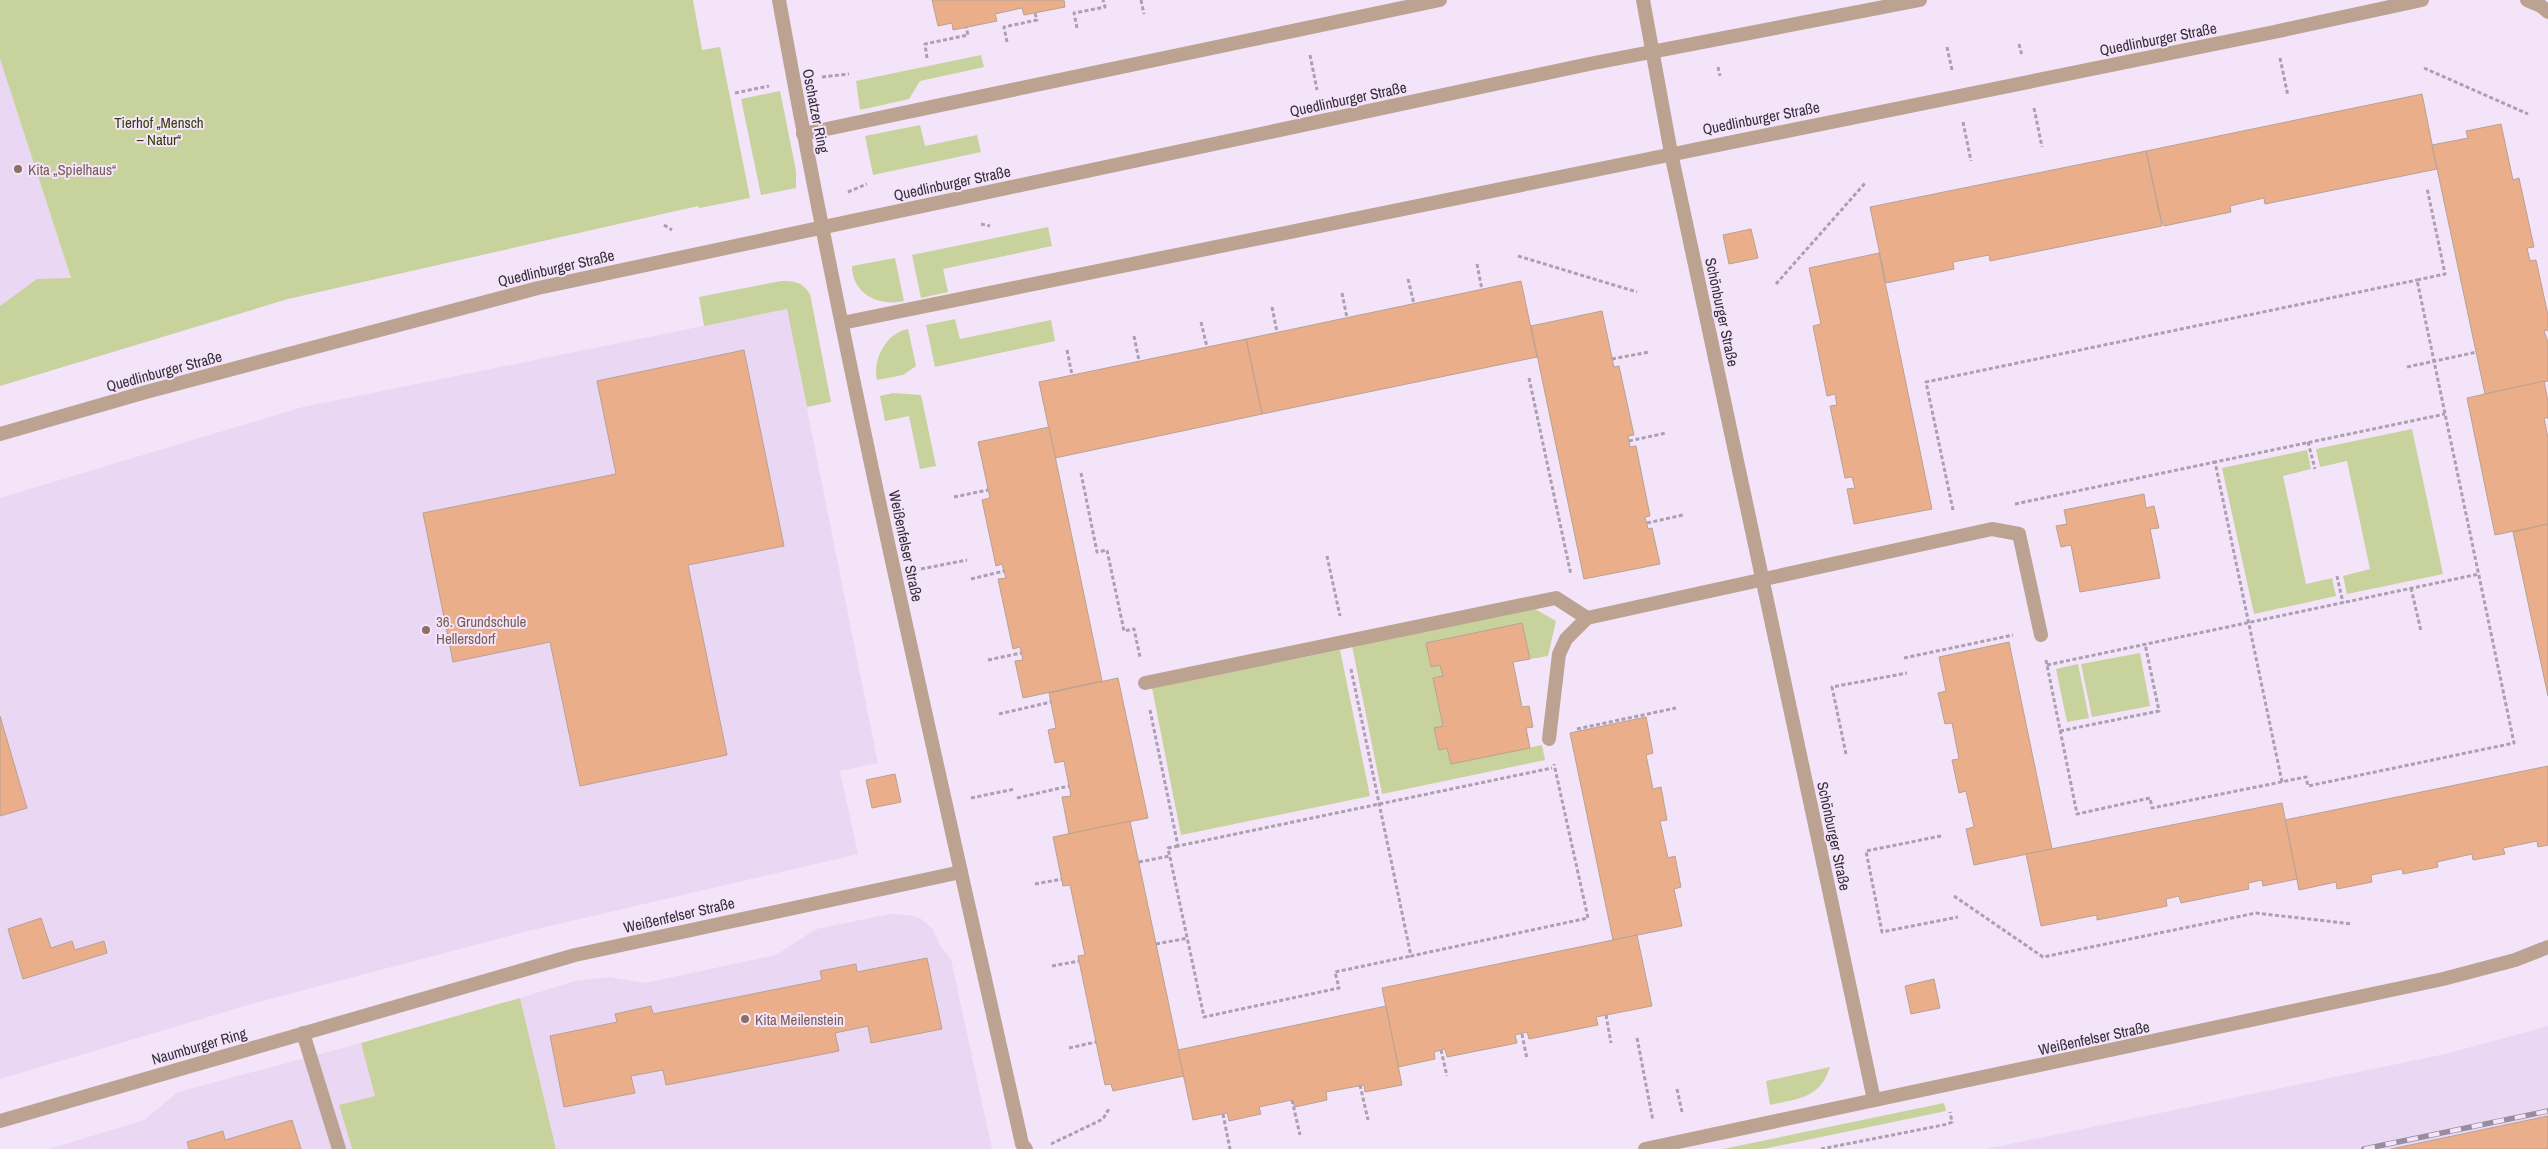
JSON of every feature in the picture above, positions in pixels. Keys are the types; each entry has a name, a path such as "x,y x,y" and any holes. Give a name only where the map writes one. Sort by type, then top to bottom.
{"street":[{"name":"Oschatzer Ring","path":"779,0 803,134 823,227"},
{"path":"803,134 1440,0"},
{"path":"1643,0 1652,52"},
{"name":"Quedlinburger Straße","path":"0,434 146,392 538,288 1652,52 1920,0"},
{"name":"Quedlinburger Straße","path":"842,323 1671,153 2274,32 2422,0"},
{"path":"2527,0 2544,9"},
{"name":"Schönburger Straße","path":"1652,52 1671,153 1874,1100"},
{"name":"Weißenfelser Straße","path":"823,227 895,574 1022,1144 1026,1149"},
{"path":"1549,737 1559,654 1566,639 1583,615 1992,529 2019,534 2040,632"},
{"path":"1145,683 1556,598 1583,615"},
{"name":"Weißenfelser Straße","path":"407,1003 575,955 961,872"},
{"name":"Weißenfelser Straße","path":"1645,1149 2443,979 2515,960 2548,947"},
{"name":"Naumburger Ring","path":"0,1121 407,1003"},
{"path":"303,1033 338,1149"}],"path":[{"path":"1077,28 1074,13 1105,7 1103,0"},
{"path":"1141,0 1144,14"},
{"path":"1007,42 1004,27 1037,20 1035,13"},
{"path":"928,58 925,44 968,35 966,27"},
{"path":"2274,32 2288,96"},
{"path":"1310,52 1317,90"},
{"path":"2424,68 2528,114"},
{"path":"820,77 848,74"},
{"path":"2028,81 2042,147"},
{"path":"735,93 778,84"},
{"path":"1957,96 1971,161"},
{"path":"1776,284 1866,182"},
{"path":"846,192 867,184"},
{"path":"1955,517 1926,382 2445,274 2427,188"},
{"path":"1518,256 1637,292"},
{"path":"1476,264 1482,290"},
{"path":"1408,279 1414,304"},
{"path":"1904,658 2040,632 2077,814 2150,798 2152,808 2306,777 2308,786 2514,743 2417,280"},
{"path":"1342,293 1347,318"},
{"path":"1272,307 1277,332"},
{"path":"1201,322 1207,347"},
{"path":"1134,336 1139,361"},
{"path":"1067,350 1072,375"},
{"path":"1612,359 1649,352"},
{"path":"2408,367 2476,352"},
{"path":"1529,378 1583,615"},
{"path":"2012,505 2445,414"},
{"path":"1629,441 1666,433"},
{"path":"2308,442 2315,470"},
{"path":"2215,462 2282,782"},
{"path":"1081,473 1097,552 1107,550 1124,630 1134,629 1178,846"},
{"path":"954,497 988,490"},
{"path":"1647,522 1683,515"},
{"path":"1327,556 1412,956"},
{"path":"895,574 967,560"},
{"path":"971,579 1004,571"},
{"path":"2047,665 2478,574"},
{"path":"2337,576 2343,603"},
{"path":"2412,588 2420,630"},
{"path":"2060,731 2159,711 2145,644"},
{"path":"988,660 1021,653"},
{"path":"1846,754 1832,687 1906,673"},
{"path":"999,714 1050,702"},
{"path":"1555,767 1168,848 1204,1017 1339,988 1335,972 1588,918 1549,737 1676,708"},
{"path":"1017,798 1069,786"},
{"path":"970,799 1015,789"},
{"path":"1941,836 1866,851 1882,932 1958,917"},
{"path":"1139,862 1170,856"},
{"path":"1035,884 1062,879"},
{"path":"1954,896 2043,957 2256,913 2352,924"},
{"path":"1156,944 1188,938"},
{"path":"1052,966 1079,961"},
{"path":"1606,1016 1612,1043"},
{"path":"1522,1034 1528,1060"},
{"path":"1637,1038 1648,1094"},
{"path":"1070,1048 1096,1042"},
{"path":"1441,1050 1447,1076"},
{"path":"1360,1085 1368,1120"},
{"path":"1292,1100 1300,1135"},
{"path":"1050,1145 1103,1119 1110,1107"},
{"path":"1223,1114 1230,1149"},
{"path":"1821,1149 1952,1122"}],"shaded area":[{"name":"Kita „Spielhaus“","path":"0,59 71,279 37,279 0,306"},
{"name":"36. Grundschule Hellersdorf","path":"787,309 878,763 840,771 858,854 524,932 255,1003 0,1079 0,498 303,407"},
{"name":"Kita Meilenstein","path":"890,914 920,918 933,929 940,946 951,959 992,1149 556,1149 520,998 575,981 609,977 645,983 776,955 816,929"},
{"path":"2548,1026 2548,1149 1986,1149 2445,1054"},
{"path":"361,1043 376,1096 339,1106 352,1149 49,1149 144,1120 178,1092"}],"green space":[{"name":"Tierhof „Mensch – Natur“","path":"0,0 693,0 702,50 720,47 750,198 699,208 698,206 288,299 0,386 0,306 37,279 71,278 0,59"},
{"path":"981,55 984,67 920,81 909,99 860,110 856,81"},
{"path":"780,91 796,171 796,188 761,195 741,99"},
{"path":"920,125 925,146 977,135 981,152 873,175 865,136"},
{"path":"1048,227 1052,246 943,269 948,292 921,298 912,255"},
{"path":"895,258 904,301 885,302 877,300 862,291 853,276 852,266"},
{"path":"781,281 798,283 810,294 831,402 807,407 787,309 704,326 699,297"},
{"path":"955,319 960,339 1051,320 1055,341 935,367 926,325"},
{"path":"908,329 916,366 903,375 877,380 877,364 882,348 893,336"},
{"path":"893,393 921,395 936,466 920,469 909,416 885,421 880,396"},
{"path":"2412,429 2443,574 2347,594 2343,576 2370,569 2347,461 2320,467 2316,449"},
{"path":"2307,450 2311,469 2283,476 2306,584 2332,578 2336,596 2254,614 2222,468"},
{"path":"1535,609 1556,621 1548,656 1530,659 1522,623 1426,643 1440,665 1443,676 1433,678 1443,726 1434,729 1439,750 1447,748 1451,764 1542,745 1545,760 1382,794 1352,646"},
{"path":"1340,650 1370,796 1181,835 1152,688"},
{"path":"2140,653 2150,706 2092,717 2081,664"},
{"path":"2078,664 2089,718 2067,722 2056,669"},
{"path":"520,998 556,1149 352,1149 339,1105 375,1096 361,1043"},
{"path":"1830,1067 1825,1078 1814,1091 1799,1098 1770,1105 1766,1081"},
{"path":"1944,1103 1946,1111 1763,1149 1723,1149"}],"building":[{"path":"932,0 1064,0 1065,7 1024,15 1022,8 995,14 997,21 953,30 952,23 938,26"},
{"path":"2422,94 2437,169 2265,204 2264,198 2230,206 2231,212 2164,226 2146,151"},
{"path":"2501,124 2513,180 2519,178 2534,247 2527,248 2530,261 2536,260 2548,315 2548,330 2544,331 2548,342 2548,381 2485,394 2432,145 2468,138 2466,131"},
{"path":"2146,151 2162,226 1990,261 1989,255 1953,262 1954,269 1886,283 1870,207"},
{"path":"1751,229 1758,258 1729,264 1723,235"},
{"path":"1879,253 1932,509 1854,524 1847,489 1855,488 1852,477 1845,478 1830,406 1837,405 1835,394 1827,396 1813,326 1821,324 1809,268"},
{"path":"1521,281 1537,357 1262,414 1246,339"},
{"path":"1602,311 1614,367 1619,366 1634,435 1628,436 1630,447 1636,446 1650,516 1645,517 1648,529 1652,528 1660,564 1584,579 1531,326"},
{"path":"1246,339 1262,414 1055,458 1039,382"},
{"path":"744,350 784,546 688,565 727,755 580,786 550,642 453,662 423,513 616,474 597,381"},
{"path":"2544,381 2548,402 2548,418 2544,418 2548,438 2548,524 2495,535 2467,398"},
{"path":"1049,427 1102,681 1023,698 1015,661 1023,660 1020,647 1013,649 998,579 1006,578 1002,564 996,566 982,500 990,498 978,442"},
{"path":"2144,494 2146,508 2154,506 2159,528 2150,529 2160,578 2080,592 2071,545 2061,547 2056,526 2067,524 2064,510"},
{"path":"2548,524 2548,696 2513,532"},
{"path":"1522,623 1530,659 1513,662 1522,707 1529,706 1533,727 1526,728 1530,748 1451,764 1447,748 1439,750 1434,728 1443,726 1433,678 1443,676 1440,665 1431,667 1426,643"},
{"path":"2009,642 2052,849 1974,865 1966,829 1974,827 1966,791 1959,793 1952,760 1959,759 1952,723 1945,724 1938,693 1946,691 1939,657"},
{"path":"1118,678 1148,818 1069,834 1062,797 1071,796 1064,761 1055,763 1048,730 1056,728 1049,693"},
{"path":"0,716 27,808 0,816"},
{"path":"1646,717 1653,753 1646,755 1653,789 1661,787 1667,820 1660,821 1668,858 1675,856 1681,887 1674,889 1682,926 1613,940 1570,733"},
{"path":"2548,766 2548,845 2538,847 2537,841 2503,848 2505,854 2473,860 2472,854 2437,862 2438,867 2403,874 2402,869 2371,875 2372,882 2337,889 2336,882 2299,890 2285,820"},
{"path":"895,774 901,802 872,808 866,780"},
{"path":"2282,803 2297,879 2263,886 2262,880 2248,883 2249,889 2181,903 2179,896 2166,899 2167,906 2097,920 2097,915 2041,926 2026,854"},
{"path":"1130,821 1184,1076 1113,1091 1111,1084 1105,1085 1078,956 1085,955 1070,885 1063,886 1053,837"},
{"path":"41,918 51,948 72,941 75,950 104,941 107,953 23,979 8,929"},
{"path":"1637,935 1652,1006 1596,1017 1598,1025 1529,1039 1527,1032 1515,1035 1517,1043 1447,1057 1445,1049 1434,1052 1435,1059 1398,1067 1382,988"},
{"path":"927,958 942,1029 871,1043 868,1026 835,1033 839,1051 666,1085 663,1070 631,1076 635,1093 564,1107 550,1036 617,1022 615,1014 651,1006 653,1014 822,980 820,971 856,964 857,972"},
{"path":"1934,979 1940,1008 1911,1014 1905,986"},
{"path":"1386,1006 1402,1085 1365,1092 1364,1085 1326,1092 1327,1100 1295,1107 1292,1100 1259,1107 1261,1114 1229,1121 1227,1113 1193,1120 1178,1050"},
{"path":"2548,1116 2548,1149 2391,1149"},
{"path":"292,1120 301,1149 189,1149 187,1142 223,1131 225,1140"}],"railway":[{"path":"2364,1149 2548,1111"}],"place":[{"name":"Kita „Spielhaus“","path":"18,169"},
{"name":"36. Grundschule Hellersdorf","path":"426,630"},
{"name":"Kita Meilenstein","path":"745,1019"}]}
